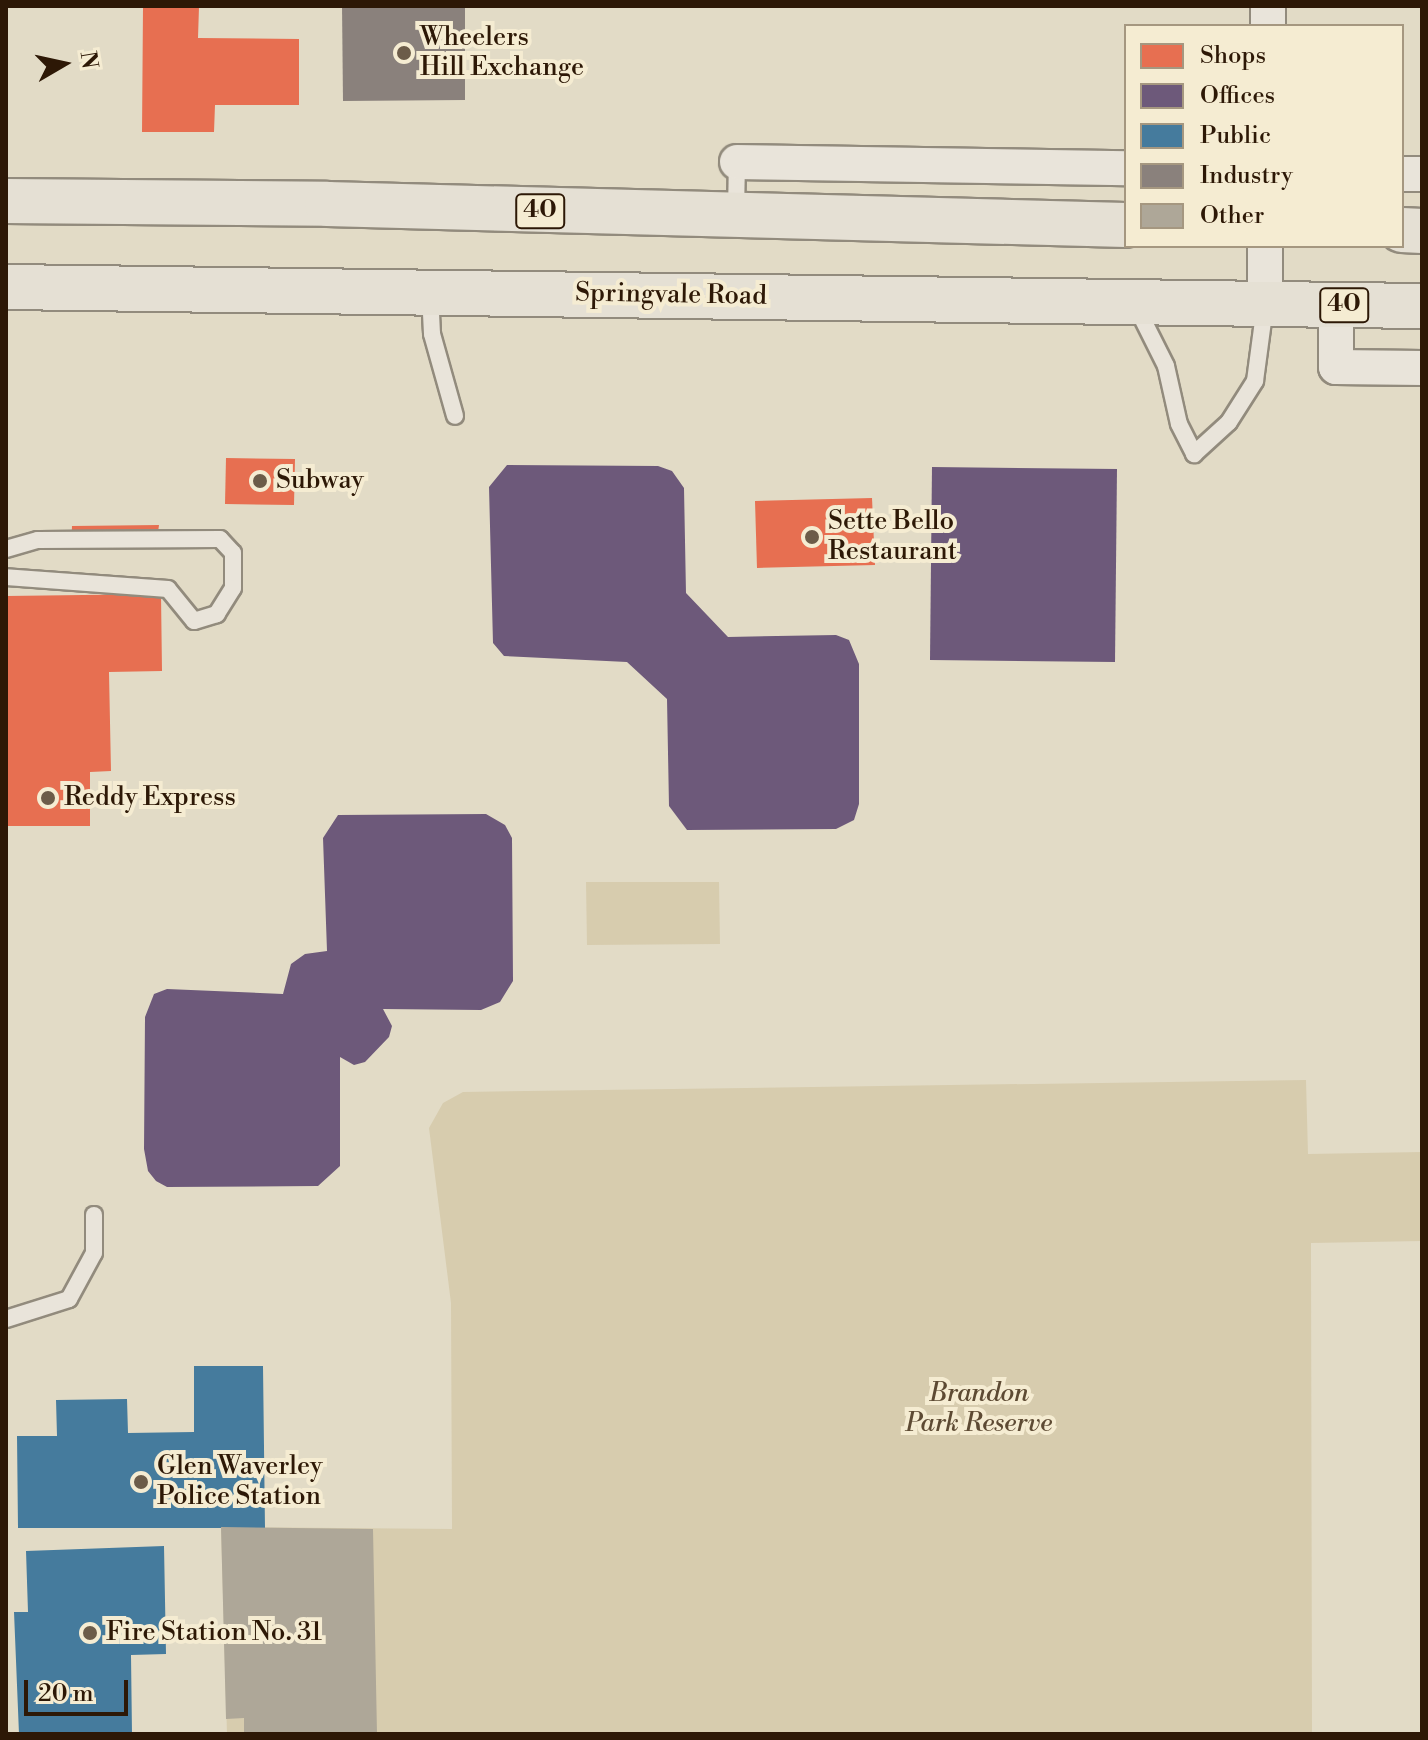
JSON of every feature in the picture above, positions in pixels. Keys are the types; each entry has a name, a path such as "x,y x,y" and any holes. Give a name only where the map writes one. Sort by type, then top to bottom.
{"highway":[{"name":"40","path":"6,201 327,204 735,218 1124,225"},
{"name":"Springvale Road","path":"11,295 430,293 1422,306"}],"street":[{"path":"737,162 1124,168"},
{"path":"1265,248 1265,305"},
{"path":"1336,305 1336,367 1422,368"}],"lane":[{"path":"735,218 737,162"},
{"path":"430,293 432,334 455,416"},
{"path":"1135,302 1166,366 1179,424 1194,454 1229,422 1255,381 1265,305"},
{"path":"6,549 38,540 220,539 233,553 233,588 217,614 194,621 168,589 6,577"},
{"path":"6,1319 69,1299 94,1253 94,1215"}],"green space":[{"path":"586,882 719,882 720,944 587,945"},
{"name":"Brandon Park Reserve","path":"1306,1080 1308,1154 1422,1152 1422,1241 1311,1243 1312,1734 227,1734 221,1527 452,1529 451,1303 429,1128 443,1103 463,1092"}],"building: Shops":[{"path":"143,7 199,7 198,38 299,39 299,105 215,105 214,132 142,132"},
{"name":"Subway","path":"226,458 295,459 294,505 225,504"},
{"path":"872,498 875,565 757,568 755,501"},
{"path":"159,525 156,547 71,550 72,526"},
{"path":"161,594 162,671 109,672 111,771 90,772 90,826 6,826 6,596"}],"building: Offices":[{"path":"507,465 658,466 672,471 684,488 686,593 728,637 836,635 849,640 859,664 859,804 854,820 836,829 687,830 669,806 667,699 627,662 504,656 493,643 489,487"},
{"path":"932,467 1117,469 1115,662 930,660"},
{"path":"486,814 505,825 512,838 513,981 500,1002 481,1010 383,1009 392,1026 389,1037 365,1062 354,1065 340,1057 340,1166 318,1186 167,1187 156,1181 148,1171 144,1149 145,1017 154,994 167,989 283,994 291,964 305,954 327,951 323,838 338,815"}],"building: Public":[{"name":"Glen Waverley Police Station","path":"194,1366 263,1366 265,1528 18,1528 17,1436 57,1436 56,1400 127,1399 128,1433 194,1432"},
{"name":"Fire Station No. 31","path":"164,1546 166,1654 131,1655 132,1734 19,1734 14,1612 28,1612 26,1551"}],"building: Industry":[{"name":"Wheelers Hill Exchange","path":"342,6 465,6 465,100 343,101"}],"building: Other":[{"path":"221,1527 373,1529 377,1734 244,1734 244,1718 226,1719"}],"place":[{"name":"Wheelers Hill Exchange","path":"404,53"},
{"name":"Subway","path":"260,481"},
{"name":"Sette Bello Restaurant","path":"812,537"},
{"name":"Reddy Express","path":"48,798"},
{"name":"Glen Waverley Police Station","path":"141,1482"},
{"name":"Fire Station No. 31","path":"90,1633"}]}
